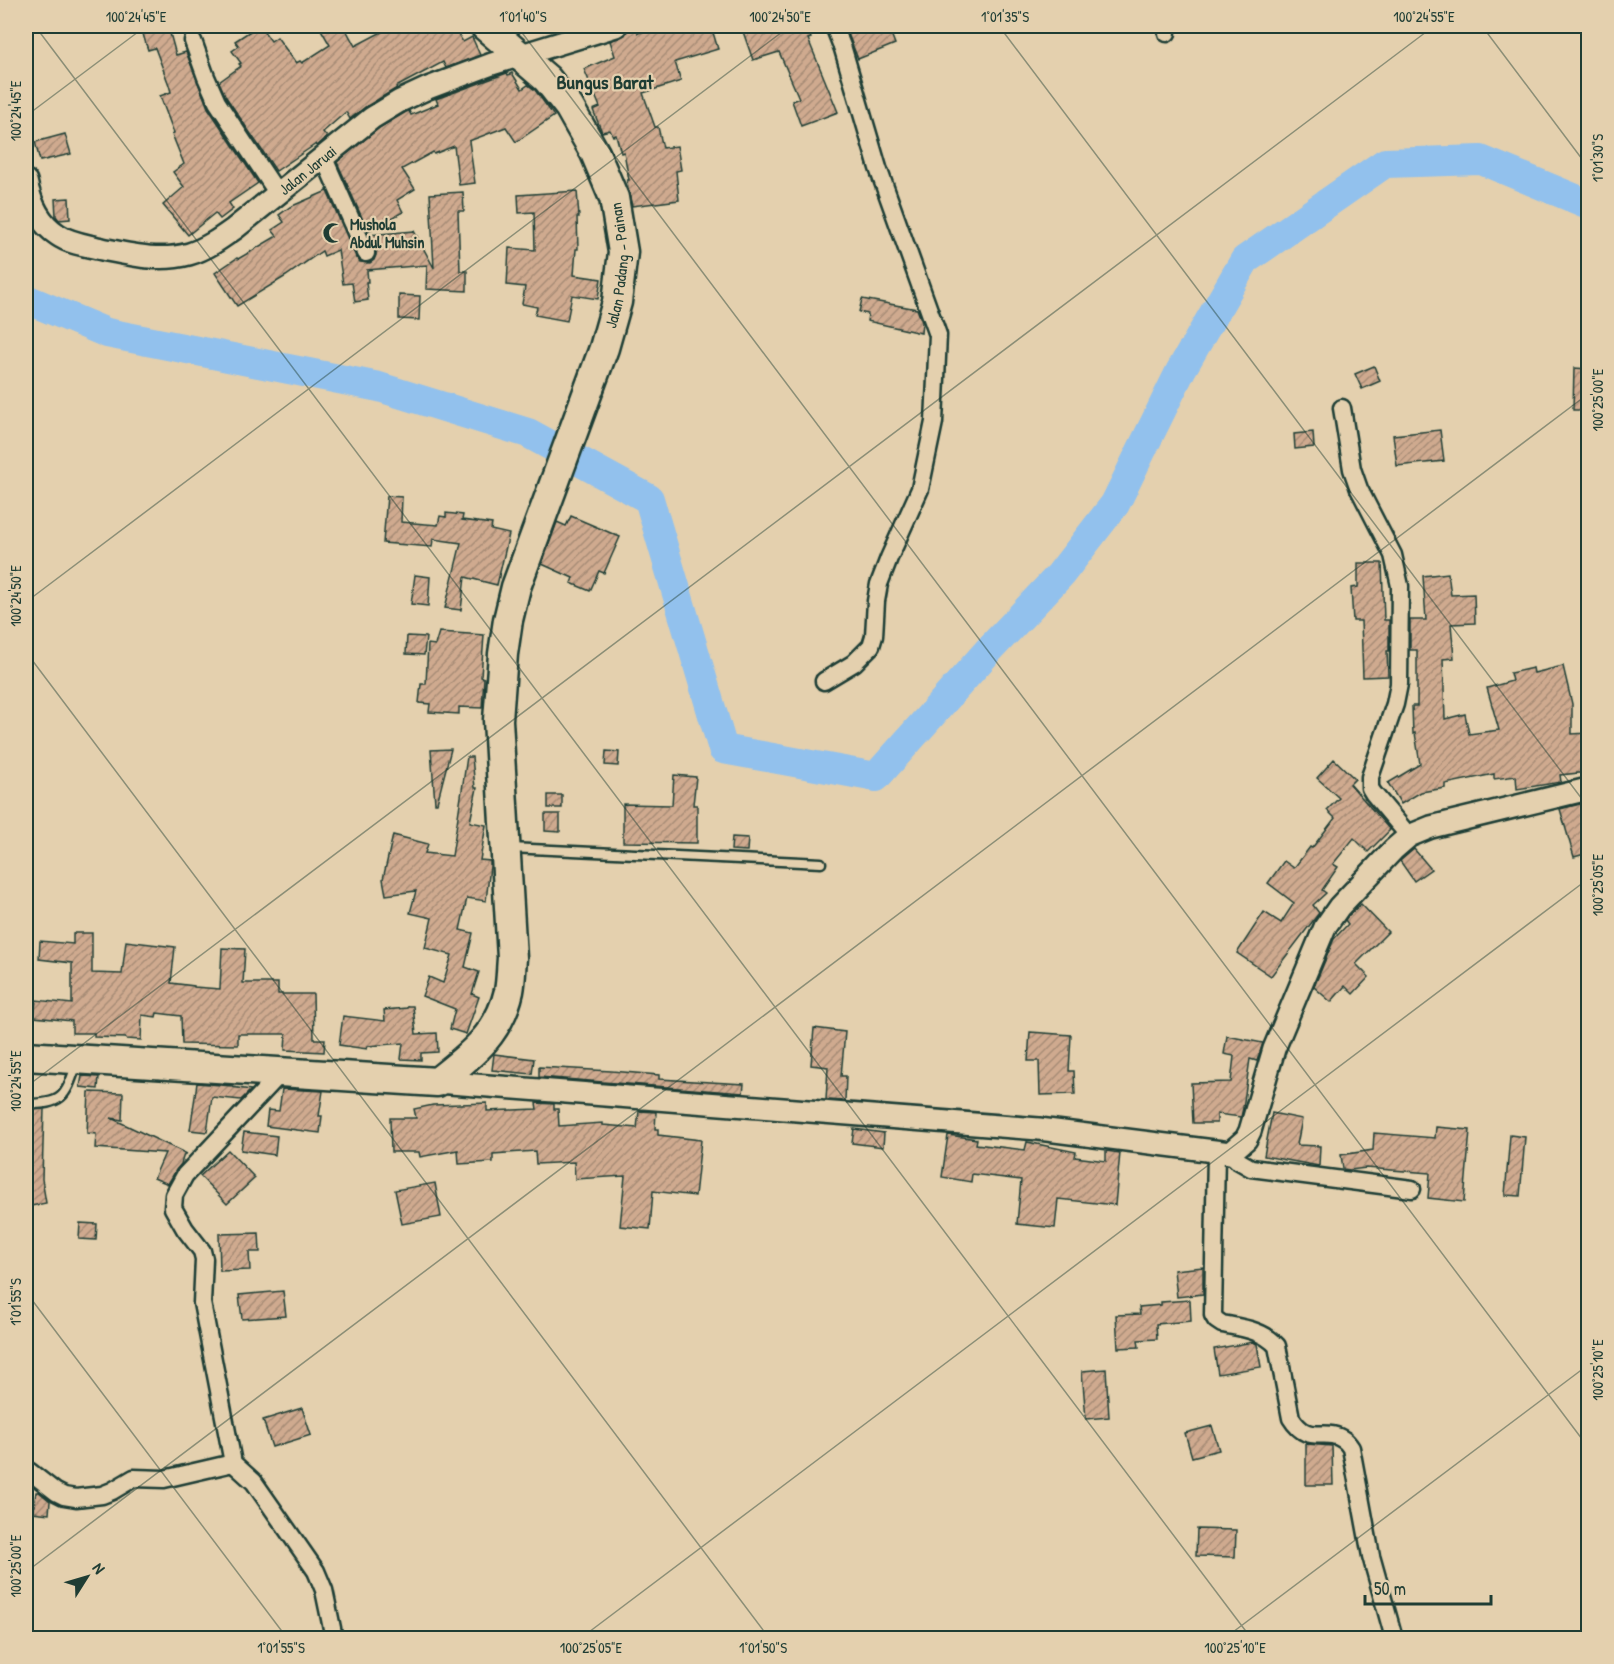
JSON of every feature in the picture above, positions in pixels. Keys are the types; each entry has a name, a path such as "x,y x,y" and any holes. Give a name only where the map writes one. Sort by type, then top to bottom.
{"highway":[{"name":"Jalan Padang - Painan","path":"437,1082 487,1039 501,1016 509,991 512,958 498,720 508,620 516,587 604,348 618,302 623,252 614,198 595,153 569,107 547,79 485,26"},
{"path":"26,1056 437,1082"}],"street":[{"name":"Jalan Jaruai","path":"26,181 32,204 42,221 57,235 72,242 145,258 170,258 191,254 210,245 278,194 372,118 400,101 492,64 616,26"},
{"path":"824,681 854,663 871,646 879,584 920,489 934,422 938,335 878,168 834,26"},
{"path":"194,40 217,102 278,194"},
{"path":"323,156 366,253"},
{"path":"1342,408 1352,470 1359,489 1393,555 1400,586 1399,684 1395,704 1370,777 1370,788 1378,801 1409,836"},
{"path":"1223,1152 1245,1139 1250,1131 1274,1048 1325,927 1339,907 1394,849 1420,830 1588,789"},
{"path":"281,1073 185,1175 172,1202 174,1213 202,1251 204,1258 202,1303 233,1463 254,1482 316,1570 324,1590 334,1638"},
{"path":"437,1082 1039,1129 1223,1152 1251,1168 1412,1189"},
{"path":"1223,1152 1212,1315 1222,1324 1269,1337 1277,1346 1291,1418 1297,1427 1307,1434 1343,1439 1351,1448 1371,1556 1394,1638"},
{"path":"29,1471 56,1492 76,1498 102,1495 134,1478 170,1478 233,1463"}],"lane":[{"path":"507,848 821,863"},
{"path":"26,1104 46,1104 61,1096 68,1088 78,1060"}],"building":[{"path":"168,26 176,55 186,52 208,108 258,183 229,203 233,209 220,219 215,213 188,235 163,205 184,187 173,172 184,164 160,96 171,92 169,85 155,48 148,50 141,28"},
{"path":"258,26 271,41 277,37 296,63 300,61 302,63 330,45 319,26 344,26 355,46 393,26 453,26 463,42 472,37 480,55 446,68 443,62 396,87 350,119 346,112 323,132 327,137 317,146 316,144 276,171 226,97 219,82 241,66 232,51 239,46 235,41"},
{"path":"628,26 637,26 638,33 661,26 673,26 674,30 691,26 711,26 718,49 675,62 681,81 643,93 655,127 658,127 663,148 677,146 681,170 676,171 679,200 632,206 624,152 621,153 616,135 613,136 610,130 602,132 593,110 600,107 584,69 615,56 610,41 625,35"},
{"path":"741,26 806,26 811,38 808,39 838,112 801,126 792,101 799,98 779,52 753,60"},
{"path":"845,26 888,26 895,44 858,59"},
{"path":"507,73 508,75 512,73 522,89 528,85 535,90 554,116 516,142 506,127 469,141 475,183 459,185 454,146 434,154 433,152 402,169 415,189 397,200 403,212 368,231 337,162 379,128 406,112 409,111 411,115 438,104 436,99"},
{"path":"65,134 71,154 40,161 35,142"},
{"path":"327,191 360,262 370,263 376,255 376,249 369,235 414,231 434,268 430,194 463,192 464,211 458,211 460,271 467,271 467,291 426,289 427,265 367,270 368,300 355,302 352,283 343,284 338,250 324,256 322,251 237,306 215,273 277,236 272,230 284,222 279,215 290,207"},
{"path":"577,191 578,249 576,249 574,275 601,279 598,299 572,295 567,321 535,315 537,307 522,304 525,287 507,285 509,248 535,250 534,212 519,213 518,195"},
{"path":"69,198 70,219 59,220 56,216 55,199"},
{"path":"399,295 420,296 419,320 399,319"},
{"path":"862,299 917,309 922,322 921,333 867,321 868,314 859,312"},
{"path":"1374,366 1380,381 1362,389 1355,374"},
{"path":"1574,368 1588,369 1588,410 1573,410"},
{"path":"1440,430 1444,461 1397,466 1393,435"},
{"path":"1313,432 1314,447 1295,449 1294,434"},
{"path":"387,496 402,497 401,522 438,525 440,516 446,517 446,513 463,515 462,520 492,524 491,530 509,534 497,585 465,577 461,610 445,608 461,543 433,539 432,547 383,543"},
{"path":"571,516 620,537 604,573 599,571 590,591 571,583 573,578 542,564 557,522 566,526"},
{"path":"1358,563 1382,563 1384,620 1389,620 1388,676 1363,677 1361,621 1353,621 1351,588 1358,587"},
{"path":"1448,573 1451,595 1474,594 1475,623 1451,624 1454,658 1443,659 1445,719 1465,714 1469,734 1499,730 1487,688 1512,681 1510,673 1533,668 1534,673 1563,666 1572,704 1572,734 1588,733 1588,772 1560,775 1561,782 1517,789 1516,776 1494,779 1494,774 1445,784 1445,788 1421,792 1401,804 1388,783 1420,764 1415,733 1413,734 1412,706 1417,706 1417,650 1410,650 1410,620 1426,620 1423,576"},
{"path":"415,575 430,577 428,606 411,604"},
{"path":"439,632 484,635 481,677 484,678 482,708 459,707 459,714 429,712 430,704 419,703 421,684 426,684 428,644 435,645"},
{"path":"407,636 426,637 424,655 406,654"},
{"path":"451,749 437,803 435,803 431,750"},
{"path":"606,751 619,752 618,766 605,765"},
{"path":"467,757 472,757 475,788 477,788 470,822 486,825 480,860 490,861 490,866 486,901 467,898 460,930 473,933 465,967 479,972 472,994 479,997 466,1034 450,1029 455,1009 422,996 429,977 443,983 452,955 425,948 432,918 410,913 416,891 386,895 383,879 393,835 428,844 425,853 452,856"},
{"path":"1334,759 1355,779 1350,784 1390,830 1368,852 1354,838 1333,864 1338,867 1322,890 1326,893 1313,905 1319,913 1271,976 1237,953 1264,912 1281,923 1294,903 1268,883 1284,861 1294,868 1335,818 1327,810 1339,798 1317,778"},
{"path":"674,775 696,777 693,805 697,805 697,843 623,842 623,804 672,805"},
{"path":"548,795 562,795 562,808 548,808"},
{"path":"1588,802 1588,853 1574,857 1560,809"},
{"path":"545,814 560,814 560,832 545,831"},
{"path":"732,837 748,838 747,851 731,850"},
{"path":"1414,849 1431,869 1414,881 1400,861"},
{"path":"1361,904 1388,932 1356,964 1369,977 1353,994 1345,986 1331,1002 1314,987 1334,939 1348,924 1345,920 1347,917"},
{"path":"73,933 92,933 92,973 122,974 126,941 175,947 171,983 194,987 220,989 222,948 245,949 243,983 278,983 278,994 313,994 314,1039 325,1039 324,1052 285,1050 286,1034 238,1034 238,1045 182,1044 181,1016 157,1013 156,1017 142,1015 141,1040 94,1037 94,1033 72,1033 72,1021 34,1017 36,1000 72,1004 72,963 39,959 40,941 73,944"},
{"path":"407,1006 413,1006 416,1034 437,1033 438,1052 421,1053 421,1060 401,1059 403,1043 368,1046 367,1049 339,1045 343,1016 385,1021 384,1010 407,1008"},
{"path":"814,1028 845,1032 841,1076 846,1076 845,1101 826,1100 828,1067 811,1065"},
{"path":"1030,1032 1071,1035 1069,1071 1074,1071 1075,1094 1040,1095 1039,1061 1028,1061"},
{"path":"1227,1036 1263,1043 1257,1061 1250,1059 1241,1117 1217,1114 1217,1123 1193,1123 1191,1083 1231,1082 1234,1056 1224,1054"},
{"path":"494,1054 534,1059 532,1074 492,1070"},
{"path":"539,1067 659,1075 659,1079 744,1084 743,1093 539,1077"},
{"path":"82,1076 99,1077 98,1089 80,1087"},
{"path":"197,1083 251,1090 241,1100 212,1097 207,1132 190,1130"},
{"path":"282,1089 323,1091 319,1116 322,1116 320,1133 266,1126 268,1110 279,1111"},
{"path":"89,1092 123,1093 122,1120 111,1118 187,1154 184,1154 181,1164 168,1184 154,1178 165,1153 95,1148 96,1134 87,1133"},
{"path":"487,1103 487,1111 537,1109 536,1103 554,1104 554,1109 558,1109 559,1126 603,1123 603,1125 637,1128 639,1111 656,1112 655,1129 658,1129 658,1135 701,1140 695,1196 653,1191 650,1229 620,1226 625,1176 575,1179 574,1162 536,1164 535,1151 493,1154 493,1162 459,1164 458,1150 420,1157 419,1152 391,1152 390,1118 416,1118 414,1109 433,1105"},
{"path":"44,1109 42,1179 46,1203 26,1207 26,1110"},
{"path":"1272,1113 1302,1119 1297,1145 1320,1146 1319,1166 1264,1156"},
{"path":"1436,1127 1470,1130 1464,1202 1428,1198 1430,1173 1366,1168 1343,1169 1341,1155 1373,1150 1374,1133 1435,1138"},
{"path":"854,1129 884,1133 883,1147 852,1143"},
{"path":"244,1132 277,1136 275,1155 241,1150"},
{"path":"948,1135 977,1139 976,1144 1025,1150 1027,1142 1076,1152 1075,1157 1106,1161 1106,1151 1120,1153 1115,1205 1058,1199 1055,1228 1017,1224 1021,1180 972,1174 971,1182 942,1177"},
{"path":"1510,1135 1525,1137 1520,1196 1505,1195"},
{"path":"228,1150 255,1178 227,1204 200,1176"},
{"path":"435,1183 441,1217 402,1224 395,1190"},
{"path":"80,1223 97,1224 96,1240 79,1239"},
{"path":"259,1233 260,1252 249,1252 250,1270 220,1271 219,1234"},
{"path":"1203,1267 1203,1294 1177,1297 1174,1270"},
{"path":"283,1291 286,1316 242,1319 239,1295"},
{"path":"1190,1300 1191,1321 1156,1324 1157,1339 1138,1340 1139,1347 1118,1348 1116,1315 1140,1314 1139,1307 1161,1305 1161,1302"},
{"path":"1253,1342 1257,1344 1261,1367 1218,1374 1214,1349"},
{"path":"1106,1369 1109,1417 1086,1419 1082,1371"},
{"path":"302,1408 311,1435 272,1447 263,1420"},
{"path":"1212,1426 1219,1450 1192,1457 1185,1433"},
{"path":"1306,1444 1332,1446 1333,1485 1306,1485"},
{"path":"36,1492 50,1501 49,1514 33,1512"},
{"path":"1197,1529 1236,1530 1235,1557 1196,1556"}],"waterway":[{"path":"26,299 107,333 379,387 528,433 649,499 723,749 876,777 989,650 1060,575 1115,504 1181,370 1245,260 1385,163 1481,160 1588,204"}],"place":[{"name":"Mushola Abdul Muhsin","path":"333,233"}],"district":[{"name":"Bungus Barat","path":"605,82"}]}
